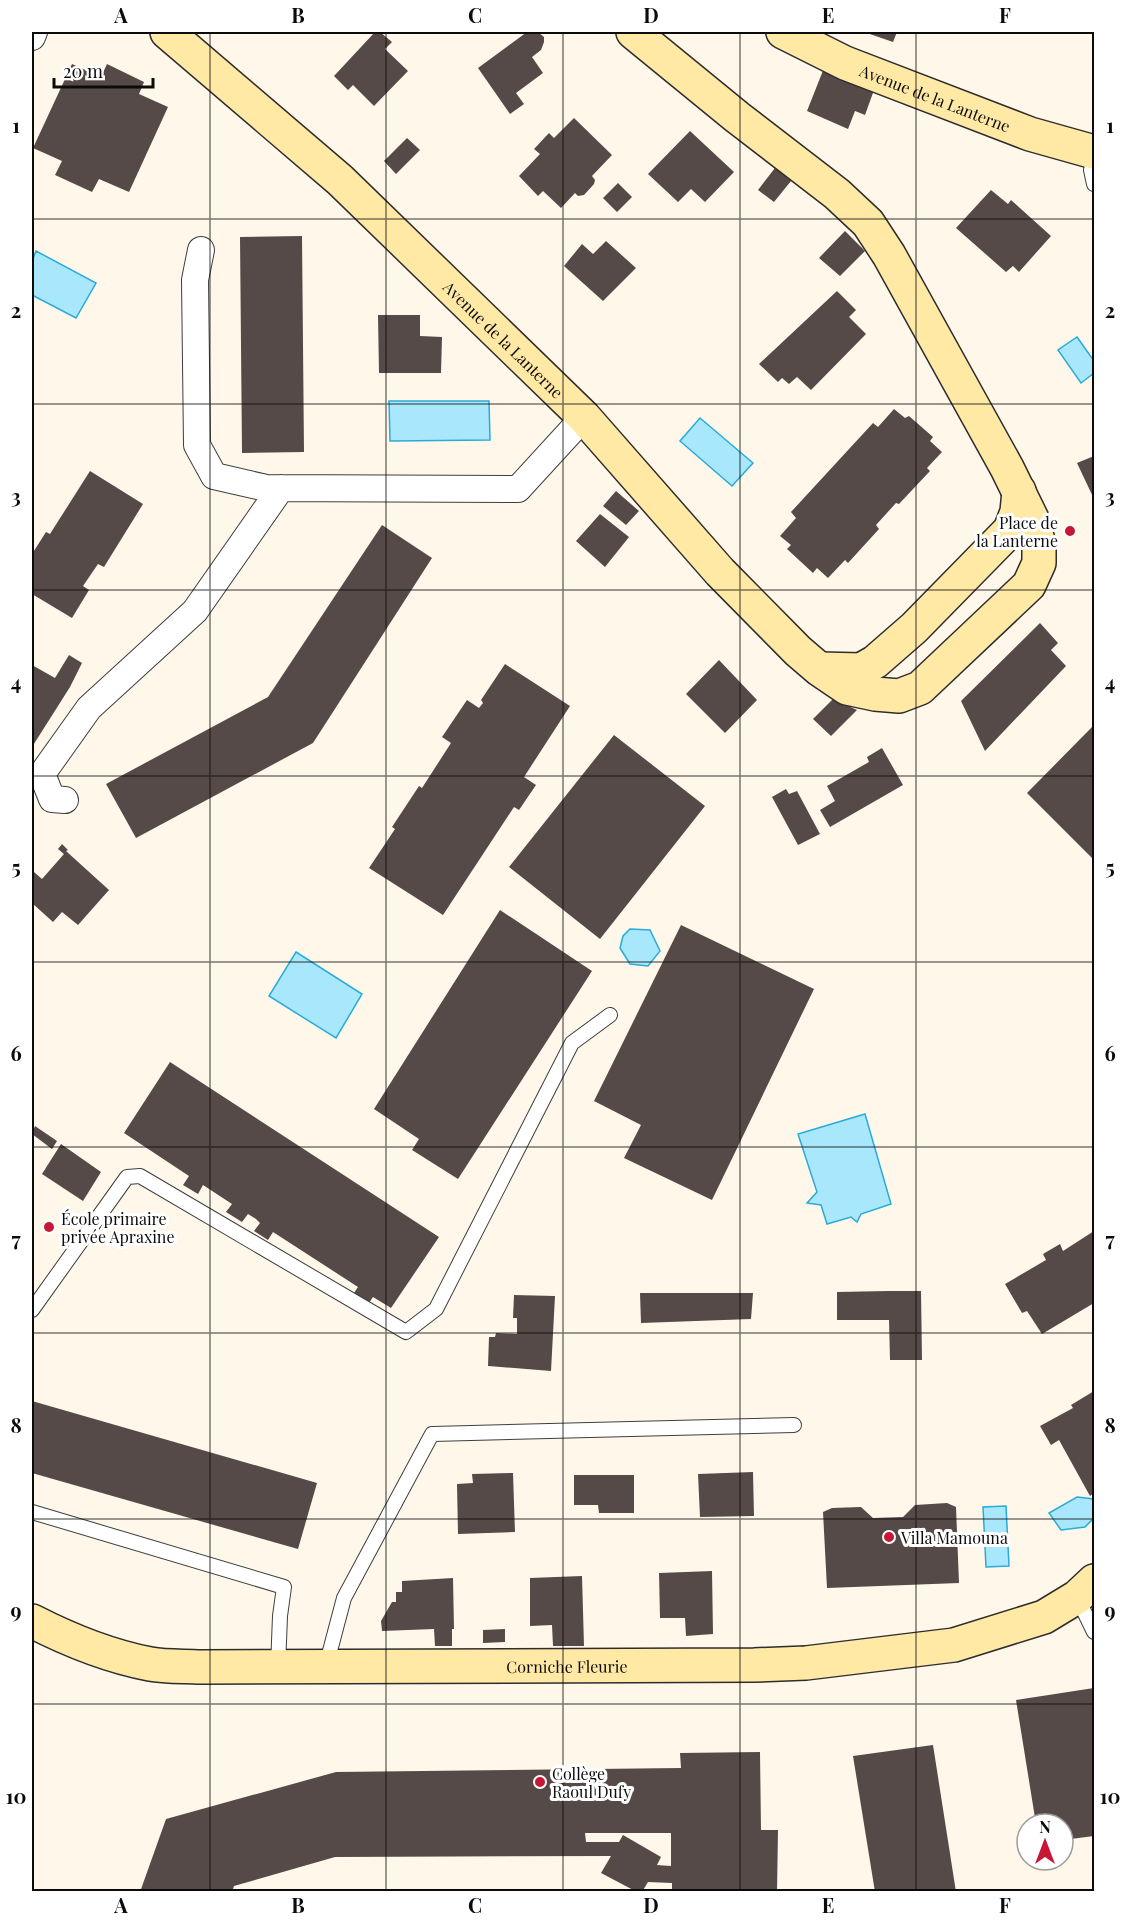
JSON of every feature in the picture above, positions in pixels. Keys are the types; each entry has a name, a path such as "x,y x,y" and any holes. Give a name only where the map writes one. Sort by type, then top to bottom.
{"street":[{"path":"32,37 34,32"},
{"name":"Avenue de la Lanterne","path":"167,32 340,180 584,417 720,572 798,651 819,669 848,688 875,694 900,696 920,688 1029,585 1039,563 1039,544 1032,519 1019,491 889,255 868,223 837,194 633,32"},
{"name":"Avenue de la Lanterne","path":"783,32 845,63 1030,134 1095,152"},
{"path":"201,250 195,280 197,445 214,476 266,488 518,489 584,417"},
{"path":"65,800 52,799 42,774 89,708 195,611 281,488"},
{"path":"819,669 861,670 875,662 914,628 1010,530 1017,512 1019,491"},
{"name":"Corniche Fleurie","path":"32,1621 60,1636 116,1657 152,1664 201,1667 754,1665 806,1663 954,1645 1044,1617 1086,1589"}],"lane":[{"path":"1095,158 1091,170 1095,184"},
{"path":"32,1310 127,1177 140,1176 406,1332 436,1310 572,1043 610,1015"},
{"path":"326,1666 344,1598 432,1434 794,1425"},
{"path":"32,1512 284,1587 280,1616 278,1667"},
{"path":"1086,1589 1095,1632"}],"water":[{"path":"36,251 96,283 76,318 32,295 32,261"},
{"path":"1077,337 1094,361 1094,373 1081,383 1058,350"},
{"path":"389,401 489,401 490,440 390,441"},
{"path":"700,418 753,463 732,486 680,441"},
{"path":"630,929 650,930 660,951 648,966 630,964 620,948 623,936"},
{"path":"296,952 362,994 336,1038 269,996"},
{"path":"865,1114 891,1204 861,1214 857,1222 851,1217 827,1224 821,1205 807,1203 817,1192 798,1134"},
{"path":"1077,1497 1094,1499 1094,1518 1085,1527 1061,1530 1049,1513"},
{"path":"1006,1506 1009,1566 986,1567 983,1507"}],"building":[{"path":"375,32 380,32 392,42 385,49 408,71 374,106 353,85 348,90 334,76"},
{"path":"527,32 538,32 544,37 541,50 532,57 543,73 516,93 524,104 510,114 478,68"},
{"path":"864,32 897,32 893,42"},
{"path":"72,64 101,77 107,64 144,82 139,94 168,107 129,192 99,179 92,192 55,175 62,161 33,148"},
{"path":"824,68 874,90 865,115 855,111 848,129 807,111"},
{"path":"574,118 612,155 592,176 595,180 594,184 584,195 578,196 575,193 561,208 543,191 538,196 519,176 540,154 534,149 549,133 554,138"},
{"path":"690,131 734,172 705,202 691,189 678,202 648,174"},
{"path":"407,138 420,150 396,174 384,161"},
{"path":"775,168 791,181 774,202 758,190"},
{"path":"618,183 632,197 617,212 603,198"},
{"path":"991,190 1008,204 1011,200 1051,236 1019,272 1013,266 1006,272 956,228"},
{"path":"845,231 865,251 840,276 819,258"},
{"path":"302,236 304,452 242,453 240,237"},
{"path":"606,241 636,268 603,301 564,266 582,244 593,254"},
{"path":"837,291 856,310 849,317 866,334 811,390 797,377 789,384 782,378 778,382 759,364"},
{"path":"378,315 420,315 420,336 442,337 441,373 379,373"},
{"path":"894,409 905,418 909,416 933,437 930,441 942,452 927,468 930,471 876,525 879,529 848,563 845,560 828,578 817,568 813,573 787,549 791,545 780,536 796,518 791,512 873,423 878,427"},
{"path":"1094,456 1094,499 1077,463"},
{"path":"90,471 143,504 104,567 98,564 83,586 89,590 72,618 32,594 32,554 46,532 50,534"},
{"path":"616,491 639,511 626,525 603,506"},
{"path":"600,514 629,537 605,567 576,541"},
{"path":"382,525 432,558 313,743 136,838 106,784 268,697"},
{"path":"1040,623 1058,643 1051,650 1066,666 985,751 961,701"},
{"path":"69,655 82,663 70,687 32,747 32,665 55,678"},
{"path":"719,660 757,700 725,733 686,694"},
{"path":"505,664 570,706 524,777 536,785 519,810 514,807 443,915 369,868 395,829 392,827 419,786 422,788 451,743 442,737 467,700 479,708 483,703 481,700"},
{"path":"833,699 857,710 831,736 813,719"},
{"path":"1094,725 1094,860 1027,793"},
{"path":"614,735 705,806 600,939 509,867"},
{"path":"882,748 903,785 830,827 820,810 835,801 827,786 869,762 867,757"},
{"path":"786,789 789,794 797,791 820,834 798,845 772,797"},
{"path":"62,844 68,850 66,851 109,890 78,925 62,912 53,922 32,903 32,875 34,872 42,879 64,854 58,849"},
{"path":"500,910 592,971 458,1179 412,1150 419,1139 374,1109"},
{"path":"681,925 814,989 712,1200 624,1158 641,1125 594,1101"},
{"path":"170,1062 439,1237 391,1308 373,1297 367,1306 352,1296 358,1287 273,1232 268,1240 254,1231 260,1223 256,1219 248,1214 242,1222 226,1212 232,1204 203,1185 198,1194 183,1185 189,1176 124,1133"},
{"path":"35,1126 57,1141 52,1149 32,1134"},
{"path":"61,1144 101,1172 83,1201 42,1174"},
{"path":"1094,1231 1094,1303 1042,1334 1027,1311 1022,1313 1005,1284 1046,1260 1043,1254 1060,1244 1063,1251"},
{"path":"921,1291 922,1360 890,1360 889,1320 837,1320 837,1292"},
{"path":"640,1293 753,1293 751,1319 641,1323"},
{"path":"514,1295 555,1296 551,1371 488,1366 489,1337 495,1337 496,1333 517,1334 517,1318 513,1318"},
{"path":"1094,1391 1094,1493 1090,1496 1059,1440 1051,1445 1040,1426 1073,1408 1071,1405"},
{"path":"32,1401 317,1483 298,1549 32,1473"},
{"path":"753,1472 754,1516 700,1517 698,1474"},
{"path":"513,1473 515,1532 458,1534 457,1484 473,1483 472,1474"},
{"path":"574,1475 634,1475 634,1513 599,1513 598,1505 574,1505"},
{"name":"Villa Mamouna","path":"947,1503 956,1507 959,1583 827,1588 823,1512 832,1508 861,1507 873,1518 903,1517 915,1505"},
{"path":"712,1571 713,1634 686,1636 685,1618 660,1618 659,1573"},
{"path":"582,1576 584,1646 553,1646 552,1625 530,1626 530,1578"},
{"path":"453,1578 452,1646 435,1646 434,1629 382,1631 381,1621 392,1602 396,1602 396,1592 402,1592 402,1581"},
{"path":"505,1629 505,1642 483,1643 483,1630"},
{"path":"1094,1688 1094,1836 1075,1838 1075,1812 1034,1812 1016,1700"},
{"path":"933,1745 956,1892 875,1892 853,1756"},
{"path":"760,1752 761,1830 778,1830 777,1892 672,1892 672,1883 648,1882 642,1892 637,1892 601,1873 611,1856 335,1857 234,1886 232,1892 140,1892 166,1819 336,1772 681,1768 680,1753","holes":["585,1833 671,1833 671,1866 657,1865 661,1857 623,1835 619,1842 586,1842"]}],"place":[{"name":"Place de la Lanterne","path":"1070,531"},
{"name":"École primaire privée Apraxine","path":"49,1227"},
{"name":"Villa Mamouna","path":"889,1537"},
{"name":"Collège Raoul Dufy","path":"540,1782"}]}
